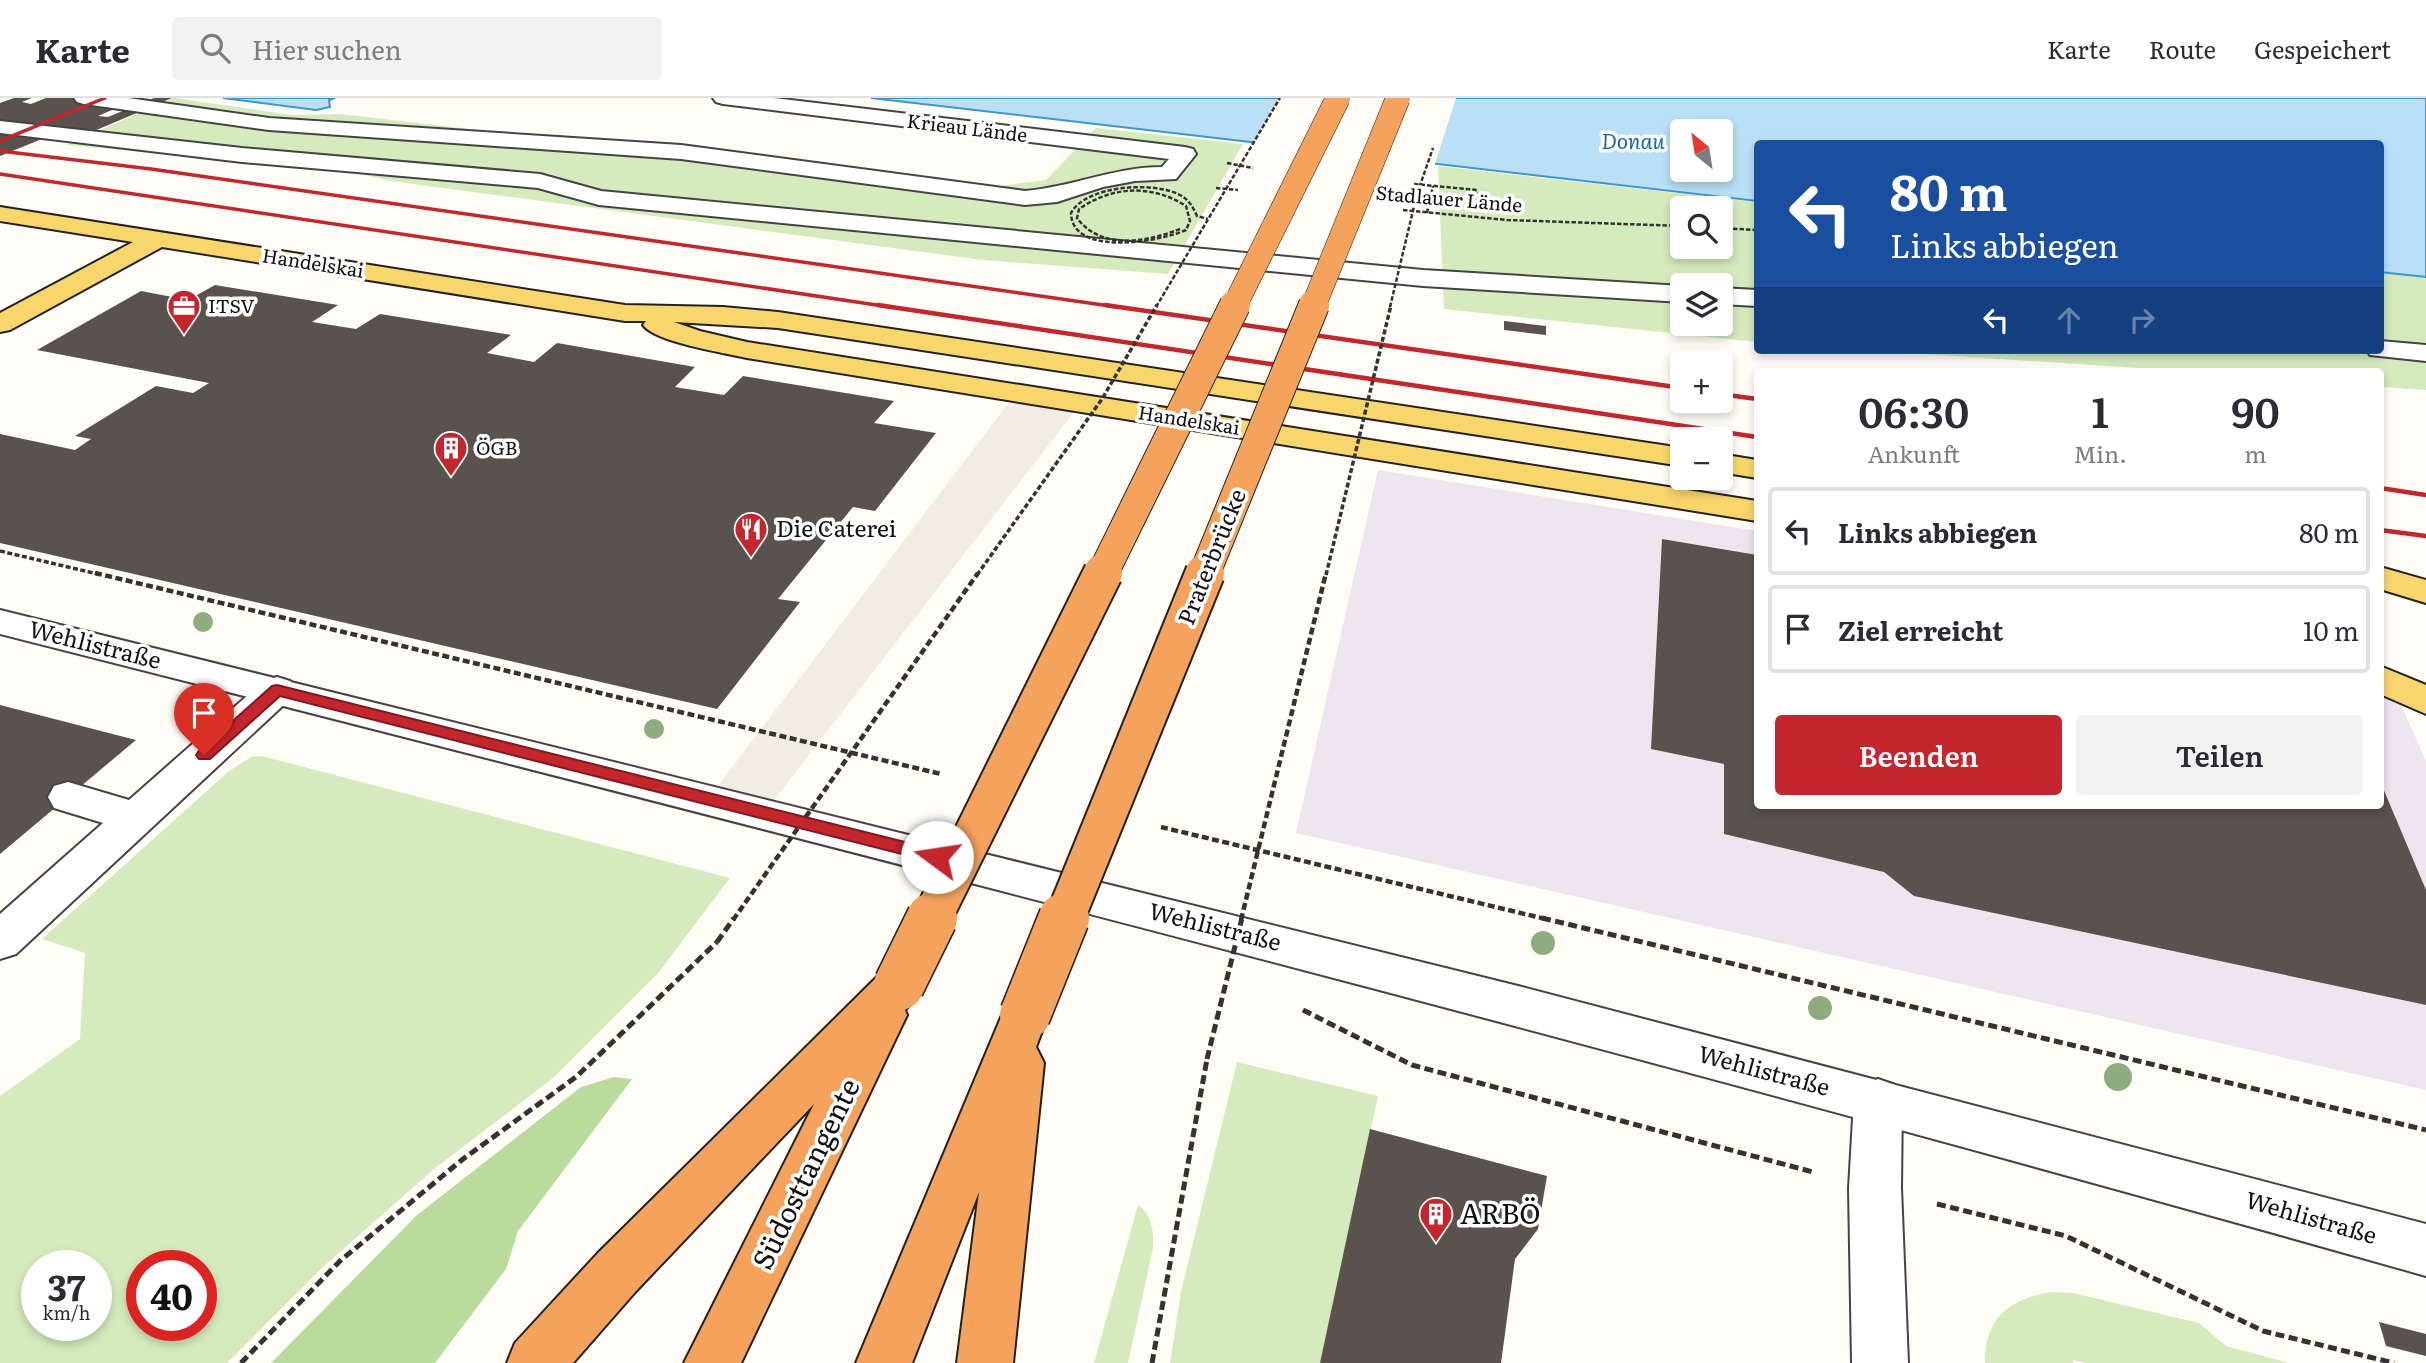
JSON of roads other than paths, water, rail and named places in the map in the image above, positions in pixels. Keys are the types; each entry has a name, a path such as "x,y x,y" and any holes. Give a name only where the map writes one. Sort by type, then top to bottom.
{"highway":[{"path":"535,1363 617,1272 899,985 1338,98"},
{"name":"Praterbrücke","path":"1025,1015 1398,98"},
{"name":"Südosttangente","path":"712,1363 899,985"},
{"path":"884,1363 1025,1015"},
{"path":"985,1363 1025,1015"}],"main road":[{"name":"Handelskai","path":"0,214 625,313 723,314 778,320 1670,455"},
{"path":"85,250 119,233"},
{"path":"0,324 160,238"},
{"name":"Handelskai","path":"625,313 692,338 747,350 1754,511"},
{"path":"1733,465 1754,469"},
{"path":"2384,579 2426,592"},
{"path":"2384,597 2426,600"},
{"path":"2384,681 2426,701"}],"street":[{"path":"84,98 269,124 681,152 820,172"},
{"name":"Krieau Lände","path":"723,98 1185,154 1168,174 1135,174 1098,181 1057,195 1025,198 820,172"},
{"path":"0,127 242,155 540,181 599,198 1423,278 1670,293"},
{"path":"766,187 820,172"},
{"path":"582,192 597,185 625,182 689,184"},
{"path":"1733,297 1754,299"},
{"path":"2384,349 2426,353"},
{"name":"Wehlistraße","path":"0,622 1314,952 2426,1250"},
{"path":"0,942 277,690"},
{"path":"68,797 137,818"},
{"path":"1878,1101 1875,1188 1880,1363"}],"water":[{"path":"223,98 335,98 329,100 330,107 316,110"},
{"name":"Donau","path":"871,98 2426,98 2426,277 2384,272 2384,140 1754,140 1754,201 1733,198 1733,196 1714,196"}],"railway":[{"path":"0,141 105,98"},
{"path":"0,151 151,169 1117,307"},
{"path":"0,174 890,307"},
{"path":"878,305 1754,437"},
{"path":"1105,305 1670,386"},
{"path":"1733,396 1754,399"},
{"path":"2384,489 2426,495"},
{"path":"2384,531 2426,536"}],"place":[{"name":"ITSV","path":"184,336"},
{"name":"ÖGB","path":"451,478"},
{"name":"Die Caterei","path":"751,559"},
{"name":"ARBÖ","path":"1436,1244"}]}
